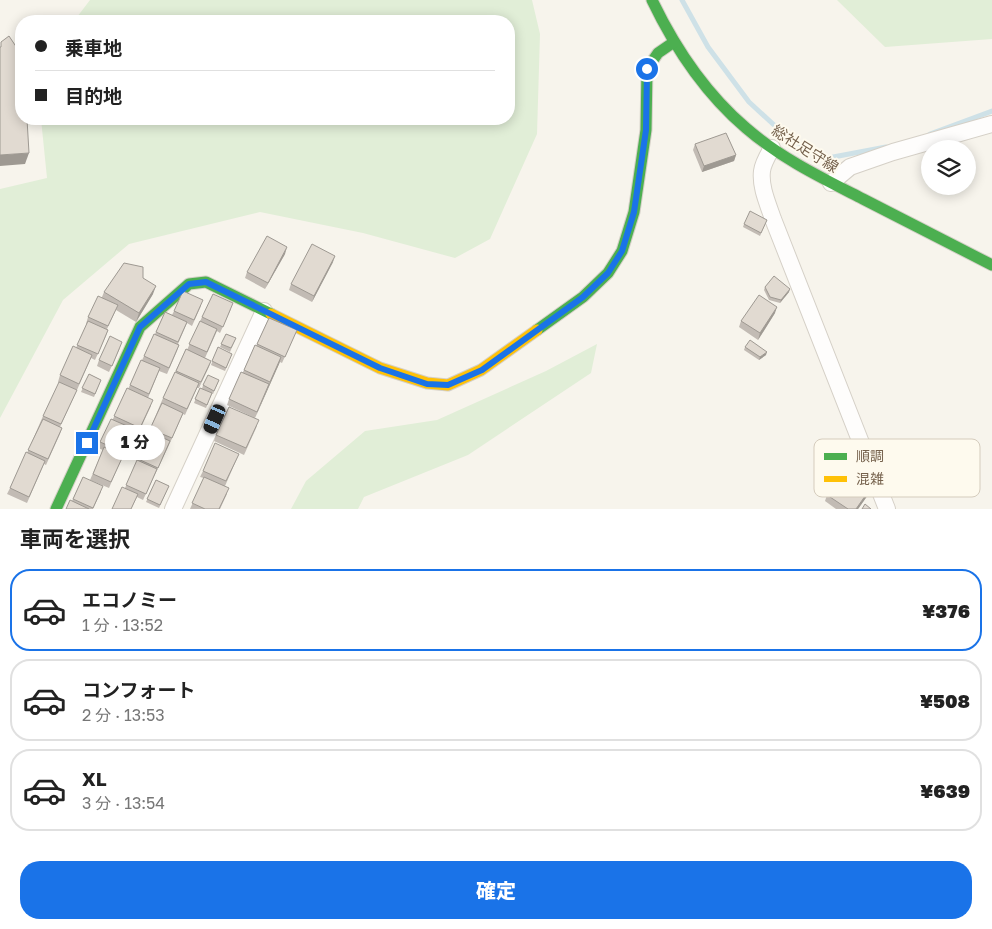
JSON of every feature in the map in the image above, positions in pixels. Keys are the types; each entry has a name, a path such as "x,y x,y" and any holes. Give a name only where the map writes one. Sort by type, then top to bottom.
{"street":[{"name":"総社足守線","path":"652,0 674,42 691,68 739,122 772,148 800,167 992,265"},
{"path":"56,509 140,327 189,284 206,282 380,368 427,384 448,385 482,370 583,297 608,273 622,251 634,212 646,130 647,69 658,53 674,42"},
{"path":"831,183 850,167 893,152 992,124"},
{"path":"772,148 765,159 762,171 762,185 859,439"},
{"path":"173,509 264,310"},
{"path":"882,497 887,509"}],"green space":[{"path":"90,0 532,0 540,34 537,134 490,239 455,258 363,233 260,212 129,244 63,300 0,418 0,189 47,178 42,125 515,125 515,15 79,15"},
{"path":"837,0 992,0 992,39 885,47"},
{"path":"597,344 591,373 468,455 364,497 358,509 291,509 306,481 365,431 437,420 546,371"}],"building":[{"path":"9,36 15,45 15,125 27,125 29,153 0,155 1,42"},
{"path":"726,133 736,155 704,166 695,144"},
{"path":"750,211 767,220 761,233 744,224"},
{"path":"267,236 287,247 268,283 247,272"},
{"path":"312,244 335,256 314,296 291,284"},
{"path":"124,263 143,267 143,278 156,286 139,313 104,292"},
{"path":"774,276 790,289 781,300 770,297 765,287"},
{"path":"183,291 203,300 194,320 174,311"},
{"path":"213,294 233,303 223,327 202,317"},
{"path":"759,295 777,307 760,333 741,321"},
{"path":"98,296 118,305 108,326 88,317"},
{"path":"165,312 187,322 178,342 156,332"},
{"path":"269,318 297,330 285,357 257,344"},
{"path":"88,321 108,330 98,354 77,345"},
{"path":"200,321 217,329 207,352 189,344"},
{"path":"154,334 179,345 169,368 144,356"},
{"path":"226,334 236,338 231,348 221,344"},
{"path":"110,336 122,342 112,366 99,360"},
{"path":"750,340 767,352 760,357 745,347"},
{"path":"255,345 281,357 270,382 244,370"},
{"path":"73,346 92,355 79,384 60,375"},
{"path":"218,347 232,354 226,368 212,361"},
{"path":"186,349 211,361 201,382 176,371"},
{"path":"141,360 160,368 149,394 130,385"},
{"path":"175,372 199,383 187,409 163,398"},
{"path":"241,372 269,384 257,412 229,399"},
{"path":"89,374 101,380 95,394 82,388"},
{"path":"208,375 219,380 214,391 203,385"},
{"path":"59,382 77,390 61,424 43,416"},
{"path":"127,388 153,400 140,428 114,416"},
{"path":"200,388 212,393 207,405 195,399"},
{"path":"162,403 183,413 172,438 150,429"},
{"path":"229,407 259,420 246,448 216,435"},
{"path":"43,419 62,428 48,459 28,450"},
{"path":"111,419 134,429 123,452 100,442"},
{"path":"150,432 170,441 158,468 138,459"},
{"path":"215,443 239,454 226,481 203,471"},
{"path":"104,447 123,456 111,482 93,474"},
{"path":"26,452 45,461 29,497 10,488"},
{"path":"137,460 157,469 146,494 126,485"},
{"path":"83,477 103,486 93,508 73,499"},
{"path":"204,477 229,488 219,509 205,509 192,503"},
{"path":"156,480 169,486 160,505 147,499"},
{"path":"122,487 138,494 131,509 112,509"},
{"path":"830,497 864,497 856,509 848,509"},
{"path":"70,500 89,509 66,509"},
{"path":"865,504 871,509 862,509"}],"waterway":[{"path":"682,0 708,47 749,102 787,137 828,158 886,147"},
{"path":"930,134 992,111"}],"traffic: fast":[{"path":"652,0 681,52 704,85 731,114 760,139 788,159 817,175 992,265"},
{"path":"537,330 583,297 608,273 622,251 634,212 646,130 647,69 658,53 674,42"},
{"path":"56,509 140,327 189,284 206,282 271,314"}],"traffic: slow":[{"path":"271,314 380,368 427,383 448,385 481,370 537,330"}],"route":[{"path":"87,443 140,327 189,284 206,282 380,368 427,384 448,385 482,370 583,297 608,273 622,251 634,212 646,130 647,69"}]}
